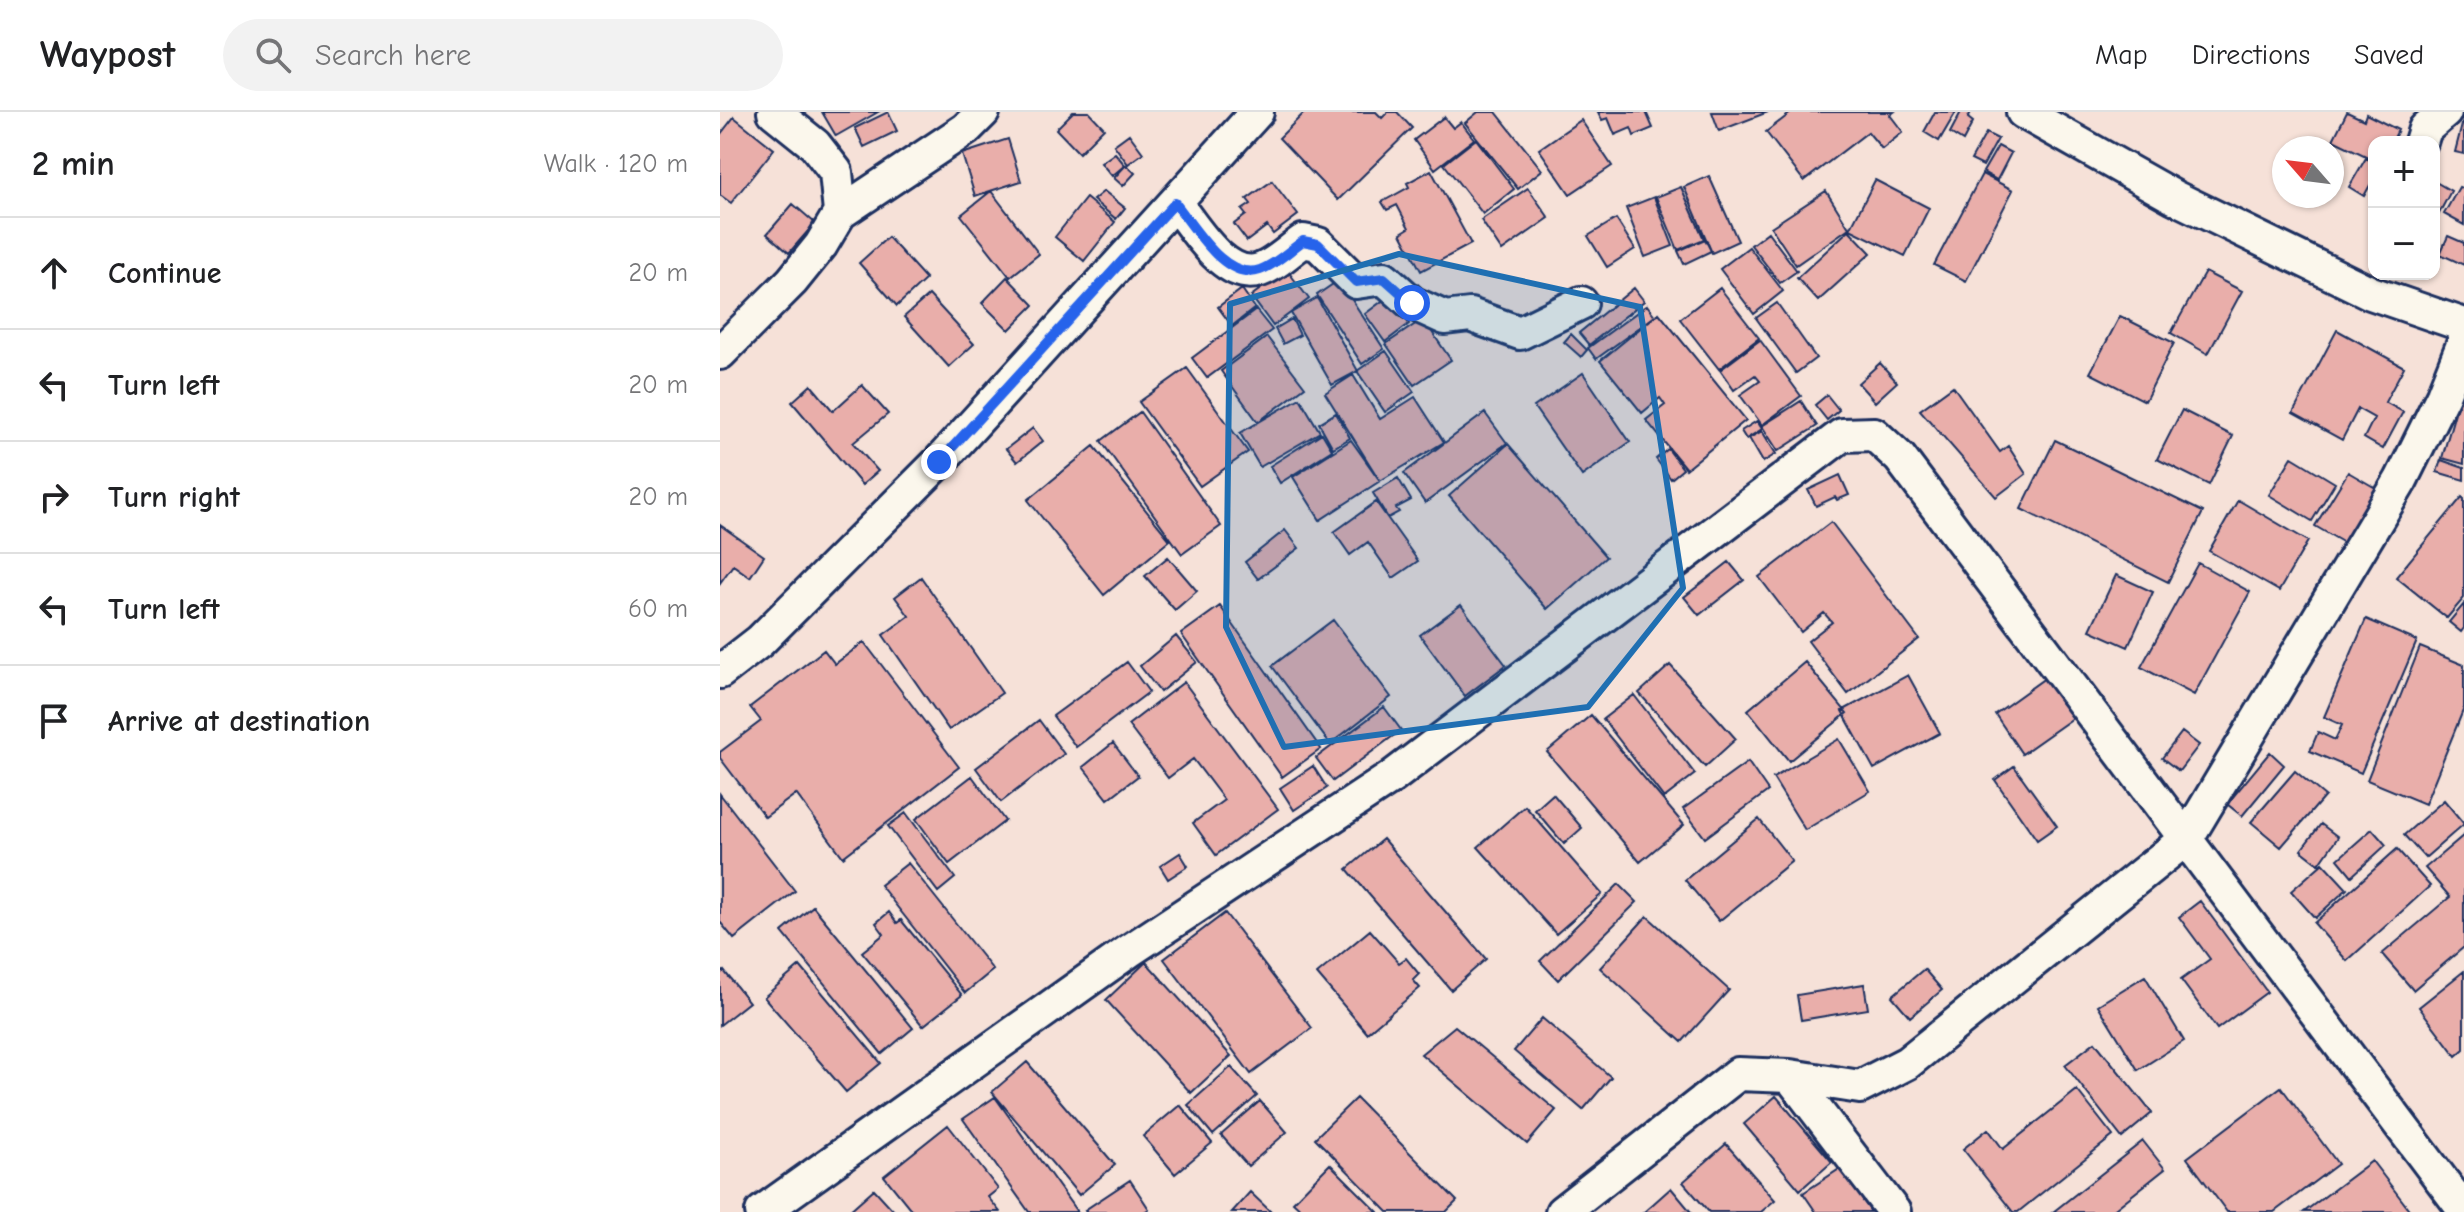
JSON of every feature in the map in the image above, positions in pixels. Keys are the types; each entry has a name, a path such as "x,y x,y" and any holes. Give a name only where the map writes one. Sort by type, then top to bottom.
{"street":[{"path":"774,112 815,145 836,172 840,213"},
{"path":"720,353 792,281 821,245 840,213 966,129 983,112"},
{"path":"720,672 760,641 939,462 1257,112"},
{"path":"2023,112 2174,197 2464,325"},
{"path":"2423,136 2425,129 2445,112"},
{"path":"1175,203 1222,261 1239,272 1260,270 1303,241 1318,244 1356,282 1384,278 1412,303 1445,318 1470,315 1520,333 1581,303"},
{"path":"1562,1212 1738,1074 1790,1076 1860,1087 1907,1063 2187,838 2401,480 2443,395 2464,342"},
{"path":"762,1212 1129,951 1392,777 1842,435 1874,434 1900,458 2464,1210"},
{"path":"1790,1076 1894,1212"}],"highlighted area":[{"path":"1399,254 1640,307 1683,588 1588,707 1284,747 1226,627 1230,304"}],"building":[{"path":"822,112 878,112 836,136"},
{"path":"888,112 897,131 864,147 855,128"},
{"path":"1073,112 1089,112 1104,128 1079,153 1056,129"},
{"path":"1305,112 1376,112 1382,118 1388,112 1397,112 1412,128 1338,200 1279,138"},
{"path":"1478,112 1496,112 1542,170 1518,189 1465,123"},
{"path":"1598,112 1646,112 1653,128 1634,136 1631,128 1615,135 1608,118 1602,120"},
{"path":"1712,112 1768,112 1719,131"},
{"path":"1792,112 1894,112 1890,115 1903,132 1882,149 1868,132 1804,181 1766,132"},
{"path":"1935,112 1956,112 1939,141 1924,132"},
{"path":"1961,112 1971,112 1968,118 1973,122 1963,141 1950,133"},
{"path":"2347,112 2364,120 2366,114 2398,130 2395,136 2368,136 2368,157 2344,145 2344,136 2335,136"},
{"path":"734,117 774,149 731,203 720,195 720,135"},
{"path":"1444,117 1453,128 1461,122 1474,139 1435,169 1414,140"},
{"path":"2464,117 2464,154 2455,152"},
{"path":"1581,120 1612,166 1570,194 1539,149"},
{"path":"1986,133 1998,139 1983,166 1971,160"},
{"path":"1129,134 1143,153 1128,164 1114,145"},
{"path":"1008,139 1021,181 975,196 962,154"},
{"path":"1476,139 1514,189 1483,214 1444,164"},
{"path":"1998,146 2011,153 1997,180 1983,172"},
{"path":"1115,153 1125,165 1112,176 1101,163"},
{"path":"2368,159 2368,189 2364,196 2349,187"},
{"path":"1126,165 1135,173 1123,186 1114,178"},
{"path":"1431,170 1471,244 1421,271 1401,233 1409,228 1397,205 1387,210 1382,202"},
{"path":"1982,174 2013,190 1966,281 1934,265"},
{"path":"1709,176 1738,241 1712,253 1684,187"},
{"path":"1875,180 1929,208 1905,256 1850,229"},
{"path":"1272,181 1298,215 1273,234 1267,226 1247,241 1234,224 1246,215 1242,210 1251,204 1247,199"},
{"path":"2440,185 2451,191 2440,212"},
{"path":"1681,187 1704,239 1678,250 1656,197"},
{"path":"2459,187 2464,189 2464,225 2444,214"},
{"path":"1528,188 1549,218 1502,251 1481,220"},
{"path":"991,191 1039,254 1010,277 961,215"},
{"path":"1104,191 1125,208 1116,219 1093,200"},
{"path":"1826,191 1849,228 1796,265 1771,227"},
{"path":"1654,197 1673,246 1645,257 1626,208"},
{"path":"1086,198 1115,222 1084,261 1055,237"},
{"path":"793,204 815,223 789,253 767,234"},
{"path":"1616,219 1635,249 1607,267 1588,236"},
{"path":"1849,230 1871,253 1818,301 1797,278"},
{"path":"1768,232 1797,271 1780,283 1751,245"},
{"path":"2448,236 2464,243 2464,265 2440,254"},
{"path":"888,237 926,279 897,306 859,263"},
{"path":"1705,239 1711,251 1684,264 1678,251"},
{"path":"1749,247 1783,291 1754,314 1720,269"},
{"path":"1287,270 1309,299 1273,326 1251,296"},
{"path":"2205,272 2242,291 2208,354 2171,333"},
{"path":"1007,277 1034,305 1009,330 982,303"},
{"path":"1339,280 1384,349 1362,364 1317,295"},
{"path":"1634,288 1644,301 1589,345 1579,333"},
{"path":"1720,288 1759,338 1719,369 1680,319"},
{"path":"1242,289 1255,308 1232,326 1218,307"},
{"path":"929,295 974,344 949,367 904,317"},
{"path":"1389,296 1409,324 1385,342 1365,314"},
{"path":"1317,298 1358,371 1332,385 1291,313"},
{"path":"1777,303 1816,358 1796,373 1756,318"},
{"path":"1647,305 1655,316 1596,359 1588,348"},
{"path":"1256,310 1272,330 1207,378 1192,358"},
{"path":"1659,313 1746,420 1686,469 1646,420 1665,405 1660,398 1642,413 1600,361"},
{"path":"2120,316 2174,343 2145,401 2090,373"},
{"path":"1292,319 1300,335 1283,344 1275,329"},
{"path":"1423,319 1451,360 1414,385 1386,344"},
{"path":"2337,330 2404,367 2385,402 2403,412 2383,449 2364,438 2374,418 2358,409 2342,440 2293,413"},
{"path":"1571,334 1587,350 1581,357 1564,342"},
{"path":"1267,337 1305,387 1258,422 1221,371"},
{"path":"1760,340 1801,396 1762,425 1740,395 1760,381 1755,375 1734,390 1720,370"},
{"path":"1386,351 1414,392 1385,412 1357,371"},
{"path":"1880,363 1897,382 1875,402 1858,383"},
{"path":"1187,368 1248,452 1200,486 1139,402"},
{"path":"1583,373 1630,442 1582,476 1534,407"},
{"path":"1353,375 1380,419 1415,397 1444,442 1380,481 1325,393"},
{"path":"811,385 833,411 862,385 888,414 853,443 878,471 862,485 792,402"},
{"path":"1953,386 2000,452 2008,446 2026,474 1996,497 1920,410"},
{"path":"1827,395 1839,410 1827,420 1815,405"},
{"path":"2460,395 2464,396 2464,464 2442,458"},
{"path":"1300,398 1320,432 1260,467 1240,433"},
{"path":"1801,401 1817,426 1778,451 1762,426"},
{"path":"2182,410 2233,436 2209,485 2157,459"},
{"path":"1140,412 1221,526 1182,554 1101,441"},
{"path":"1336,413 1350,438 1333,448 1319,423"},
{"path":"1485,413 1507,443 1425,503 1404,473"},
{"path":"1757,421 1762,429 1746,439 1741,431"},
{"path":"1033,428 1043,441 1017,462 1006,449"},
{"path":"1762,431 1776,454 1763,462 1749,438"},
{"path":"1322,433 1332,450 1280,483 1270,466"},
{"path":"1351,440 1380,481 1320,520 1293,477"},
{"path":"2055,440 2203,512 2168,582 2021,509"},
{"path":"1508,444 1606,557 1547,609 1449,496"},
{"path":"1094,446 1170,540 1104,595 1028,500"},
{"path":"1668,449 1683,469 1671,479 1656,459"},
{"path":"2292,457 2335,483 2312,521 2269,495"},
{"path":"2441,460 2464,468 2464,480 2437,472"},
{"path":"2348,472 2379,490 2346,544 2315,526"},
{"path":"1840,475 1849,495 1837,500 1835,497 1816,506 1808,490"},
{"path":"1398,478 1411,500 1396,508 1399,512 1388,518 1373,493"},
{"path":"2462,497 2464,598 2447,618 2396,577"},
{"path":"2238,500 2308,541 2279,591 2209,551"},
{"path":"1376,502 1418,561 1393,578 1368,542 1350,555 1334,532"},
{"path":"1831,522 1919,639 1848,694 1808,641 1832,622 1824,613 1801,632 1759,577"},
{"path":"720,525 764,556 750,577 733,565 720,583"},
{"path":"1285,530 1299,548 1258,579 1245,562"},
{"path":"1168,557 1197,591 1175,610 1145,576"},
{"path":"1729,562 1744,580 1699,615 1684,597"},
{"path":"2198,563 2250,592 2194,695 2141,667"},
{"path":"2116,575 2153,592 2128,647 2090,630"},
{"path":"921,577 1002,693 949,730 883,635 909,616 895,597"},
{"path":"2464,604 2464,628 2461,632 2449,622"},
{"path":"1461,605 1506,665 1465,696 1420,635"},
{"path":"1220,606 1321,749 1282,777 1181,634"},
{"path":"2366,619 2417,641 2361,773 2310,751 2318,732 2335,740 2342,725 2324,717"},
{"path":"1333,620 1391,697 1330,744 1272,666"},
{"path":"1176,636 1197,662 1160,692 1140,666"},
{"path":"864,642 959,767 843,857 796,794 765,817 720,758 720,752 761,721 750,707 824,650 835,664"},
{"path":"2420,647 2464,665 2464,708 2425,804 2367,780"},
{"path":"1127,662 1149,692 1076,747 1053,716"},
{"path":"1805,662 1847,713 1789,761 1748,710"},
{"path":"1670,665 1736,739 1705,767 1639,693"},
{"path":"1908,675 1940,733 1874,769 1842,711"},
{"path":"2045,678 2073,718 2022,754 1995,714"},
{"path":"1184,682 1278,809 1216,855 1193,823 1224,800 1193,759 1168,778 1128,725"},
{"path":"1634,695 1695,774 1664,798 1603,719"},
{"path":"1384,707 1401,730 1333,781 1316,758"},
{"path":"1591,715 1684,825 1640,862 1547,752"},
{"path":"1039,720 1064,754 1001,802 976,768"},
{"path":"2182,732 2199,745 2179,771 2162,758"},
{"path":"1839,739 1870,791 1805,830 1773,778"},
{"path":"1113,743 1138,776 1108,799 1083,767"},
{"path":"2270,752 2284,765 2242,816 2227,804"},
{"path":"1748,762 1768,791 1705,838 1683,809"},
{"path":"1313,766 1327,788 1294,810 1280,788"},
{"path":"2014,766 2057,826 2037,840 1995,780"},
{"path":"2295,771 2325,796 2281,847 2251,822"},
{"path":"972,776 1005,821 949,864 916,819"},
{"path":"720,794 795,891 734,939 720,922"},
{"path":"1553,794 1582,828 1564,844 1535,810"},
{"path":"2444,800 2464,824 2425,858 2404,835"},
{"path":"1525,806 1602,894 1556,934 1478,847"},
{"path":"906,813 955,878 938,892 888,826"},
{"path":"1759,819 1792,861 1719,921 1685,880"},
{"path":"2321,824 2338,837 2319,864 2301,850"},
{"path":"2372,829 2386,845 2352,876 2338,859"},
{"path":"2464,835 2464,947 2413,990 2382,954 2450,897 2425,868"},
{"path":"1383,839 1486,959 1451,990 1347,869"},
{"path":"2397,849 2430,886 2347,961 2314,923"},
{"path":"1180,853 1188,866 1168,879 1160,866"},
{"path":"908,863 993,970 965,993 880,885"},
{"path":"2323,863 2347,889 2315,918 2291,891"},
{"path":"1619,884 1637,902 1558,980 1540,961"},
{"path":"2200,901 2267,992 2217,1029 2181,980 2210,959 2179,917"},
{"path":"813,906 913,1028 882,1054 782,932"},
{"path":"889,912 897,923 901,920 962,995 923,1026 862,952 884,934 876,923"},
{"path":"1225,913 1312,1028 1251,1074 1164,959"},
{"path":"1647,916 1729,990 1682,1042 1600,968"},
{"path":"1370,930 1399,963 1406,958 1419,974 1413,980 1420,988 1367,1033 1317,974"},
{"path":"1146,962 1231,1056 1191,1093 1106,1000"},
{"path":"800,966 881,1063 846,1092 764,997"},
{"path":"1924,969 1942,990 1910,1017 1892,996"},
{"path":"724,971 749,1002 720,1025 720,974"},
{"path":"2464,971 2464,1049 2456,1056 2419,1007"},
{"path":"2145,976 2184,1041 2138,1070 2098,1005"},
{"path":"1864,984 1868,1009 1801,1020 1797,995"},
{"path":"1542,1018 1611,1077 1583,1110 1514,1051"},
{"path":"1455,1026 1556,1110 1527,1144 1421,1054"},
{"path":"2095,1042 2152,1113 2122,1138 2065,1065"},
{"path":"1027,1062 1115,1165 1079,1195 992,1092"},
{"path":"1231,1067 1257,1096 1213,1135 1188,1105"},
{"path":"2281,1087 2338,1164 2274,1212 2227,1212 2187,1158"},
{"path":"2077,1090 2113,1136 2018,1212 2013,1212 1963,1149 1988,1129 2003,1149"},
{"path":"1776,1096 1832,1162 1800,1190 1744,1124"},
{"path":"995,1097 1077,1212 1029,1212 963,1119"},
{"path":"1356,1098 1457,1201 1446,1212 1388,1212 1315,1138"},
{"path":"1260,1101 1287,1132 1248,1166 1221,1135"},
{"path":"1180,1105 1212,1143 1175,1174 1143,1136"},
{"path":"948,1125 998,1189 988,1197 1000,1212 913,1212 884,1176"},
{"path":"2143,1141 2165,1169 2111,1212 2053,1212"},
{"path":"1726,1144 1775,1200 1761,1212 1709,1212 1683,1182"},
{"path":"2372,1161 2411,1212 2304,1212"},
{"path":"1330,1164 1378,1212 1304,1212 1293,1202"},
{"path":"1841,1168 1871,1212 1816,1212 1803,1193"},
{"path":"1130,1180 1149,1209 1144,1212 1085,1210"},
{"path":"1671,1188 1691,1212 1644,1212"},
{"path":"874,1189 895,1212 848,1212"},
{"path":"1250,1192 1271,1212 1232,1212"}],"route":[{"path":"939,462 1175,203 1222,261 1239,272 1260,270 1303,241 1318,244 1356,282 1384,278 1412,303"}]}
